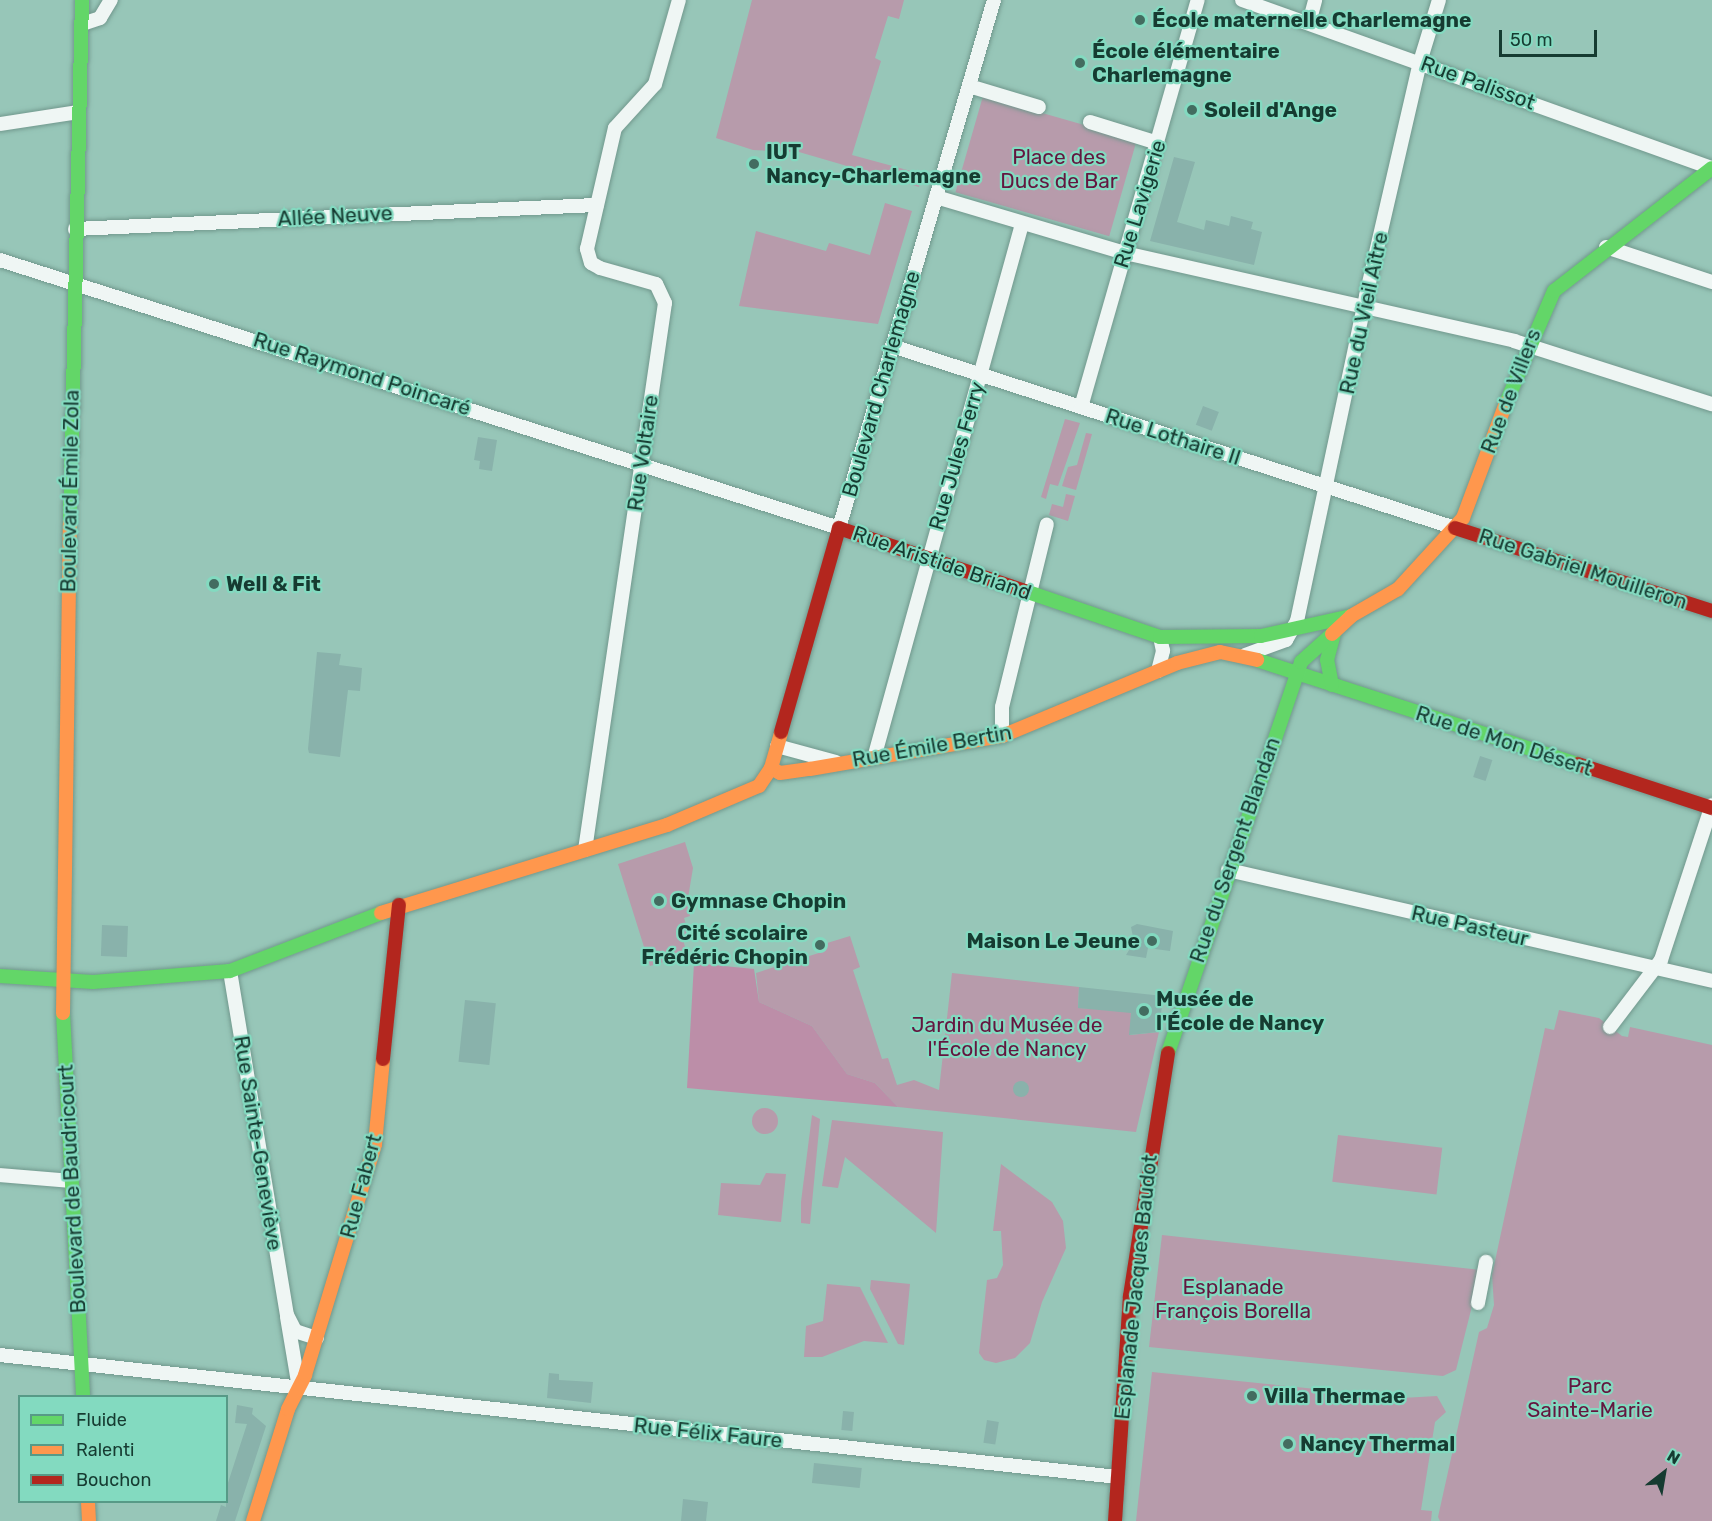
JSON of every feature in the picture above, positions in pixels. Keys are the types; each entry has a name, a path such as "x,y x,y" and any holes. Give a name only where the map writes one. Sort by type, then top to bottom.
{"main road":[{"name":"Boulevard Émile Zola","path":"61,982 75,229 82,0"},
{"name":"Rue de Villers","path":"1297,673 1309,652 1351,616 1398,589 1455,528 1528,345 1554,291 1606,247 1712,168"},
{"name":"Rue Aristide Briand","path":"839,528 1160,637 1260,636 1351,616"},
{"name":"Boulevard Charlemagne","path":"771,768 839,528"},
{"name":"Rue Gabriel Mouilleron","path":"1455,528 1712,611"},
{"path":"1332,685 1327,660 1335,630"},
{"name":"Rue Émile Bertin","path":"771,768 780,773 1002,736 1204,653"},
{"name":"Rue de Mon Désert","path":"1204,653 1243,655 1712,807"},
{"name":"Rue du Sergent Blandan","path":"1159,1098 1174,1024 1297,673"},
{"path":"0,976 61,982 230,971 399,905 667,825 759,786 771,768"},
{"name":"Rue Fabert","path":"253,1521 288,1409 299,1388 317,1338 375,1144 399,905"},
{"name":"Boulevard de Baudricourt","path":"61,982 83,1395"},
{"name":"Esplanade Jacques Baudot","path":"1116,1477 1130,1296 1159,1098"},
{"path":"1115,1521 1116,1477"},
{"path":"88,1503 89,1521"}],"street":[{"path":"82,24 100,18 111,0"},
{"name":"Rue Voltaire","path":"585,850 664,294 656,284 591,263 587,249 613,134 626,112 655,84 679,0"},
{"name":"Boulevard Charlemagne","path":"839,528 994,0"},
{"name":"Rue Lavigerie","path":"1081,407 1198,0"},
{"name":"Rue Palissot","path":"1242,0 1712,168"},
{"path":"1309,23 1315,0"},
{"name":"Rue du Vieil Aître","path":"1295,627 1420,62 1439,0"},
{"path":"969,86 1039,107"},
{"path":"0,124 78,112"},
{"path":"1090,122 1158,142"},
{"path":"936,197 1125,253 1528,345 1712,405"},
{"name":"Allée Neuve","path":"75,229 596,205"},
{"name":"Rue Jules Ferry","path":"874,758 1022,224"},
{"path":"1606,247 1712,282"},
{"name":"Rue Raymond Poincaré","path":"0,260 723,491"},
{"name":"Rue Lothaire II","path":"892,346 1455,528"},
{"name":"Rue Aristide Briand","path":"723,491 839,528"},
{"path":"1002,736 1002,706 1047,524"},
{"path":"1243,655 1281,644 1295,627"},
{"path":"1158,671 1163,651 1160,637"},
{"name":"Rue Émile Bertin","path":"777,746 839,763"},
{"path":"1610,1027 1656,969 1712,807"},
{"name":"Rue Pasteur","path":"1228,870 1712,981"},
{"name":"Rue Sainte-Geneviève","path":"230,971 299,1388"},
{"path":"0,1175 71,1180"},
{"path":"1478,1303 1486,1262"},
{"path":"287,1315 295,1330 317,1338"},
{"name":"Rue Félix Faure","path":"0,1355 1116,1477"}],"green space":[{"path":"752,0 904,0 899,19 888,16 875,58 881,61 852,155 922,174 919,187 799,152 753,150 716,138"},
{"name":"Place des Ducs de Bar","path":"983,96 1137,140 1109,236 955,192"},
{"path":"885,203 912,211 878,324 739,306 756,231 826,251 829,243 870,255"},
{"path":"1065,419 1080,423 1058,486 1050,484 1046,499 1041,497"},
{"path":"1086,433 1092,434 1076,490 1062,486 1068,467 1077,465"},
{"path":"1066,494 1075,496 1068,521 1049,515 1052,504 1063,507"},
{"name":"Gymnase Chopin","path":"685,842 693,868 687,904 690,916 684,918 689,933 682,935 687,955 650,966 618,864"},
{"name":"Jardin du Musée de l'École de Nancy","path":"850,936 860,967 853,970 882,1059 888,1058 897,1085 914,1080 939,1090 952,973 1079,987 1078,1008 1132,1011 1130,1035 1159,1032 1136,1132 898,1107 875,1083 847,1074 812,1026 759,1002 756,973 825,951 824,944"},
{"name":"Parc Sainte-Marie","path":"1559,1010 1599,1018 1622,1036 1628,1037 1630,1027 1712,1045 1712,1521 1440,1521 1438,1517 1479,1332 1487,1328 1494,1305 1492,1275 1545,1028 1554,1030"},
{"path":"765,1108 774,1112 778,1121 774,1130 765,1134 756,1130 752,1121 756,1112"},
{"path":"812,1115 820,1119 810,1224 801,1223 801,1202"},
{"path":"832,1120 943,1132 936,1233 845,1157 838,1188 822,1186"},
{"path":"1338,1135 1442,1148 1436,1194 1332,1182"},
{"path":"1001,1164 1052,1202 1063,1221 1066,1248 1042,1302 1030,1343 1015,1358 996,1363 984,1360 979,1353 987,1280 997,1278 1003,1265 1001,1231 993,1231"},
{"path":"766,1173 786,1174 781,1222 718,1215 721,1183 760,1185"},
{"name":"Esplanade François Borella","path":"1162,1235 1481,1270 1456,1370 1443,1376 1149,1347"},
{"path":"871,1280 910,1284 904,1345 898,1344 870,1289"},
{"path":"827,1284 860,1287 888,1343 864,1341 822,1357 804,1357 806,1326 823,1321"},
{"name":"Nancy Thermal","path":"1152,1372 1402,1398 1437,1396 1446,1412 1435,1422 1421,1510 1432,1511 1431,1521 1136,1521"}],"shaded area":[{"path":"694,963 754,969 759,1002 812,1026 847,1074 875,1083 898,1107 687,1088"}],"building":[{"path":"1174,157 1195,162 1177,222 1204,230 1206,220 1229,226 1231,216 1253,222 1251,229 1262,232 1254,265 1150,241"},
{"path":"1203,406 1219,412 1212,431 1196,425"},
{"path":"478,437 497,440 492,471 479,469 480,461 474,460"},
{"path":"317,652 341,654 339,665 362,668 360,691 348,690 340,757 309,753 308,749"},
{"path":"1480,756 1492,760 1486,781 1473,777"},
{"name":"Maison Le Jeune","path":"1137,924 1173,931 1170,951 1148,948 1146,958 1126,955 1134,942 1131,927"},
{"path":"102,925 128,926 127,957 101,956"},
{"name":"Musée de l'École de Nancy","path":"1079,987 1163,996 1159,1032 1129,1035 1131,1013 1078,1008"},
{"path":"465,1000 496,1003 489,1065 459,1062"},
{"path":"1018,1081 1024,1081 1029,1089 1027,1095 1018,1097 1013,1092 1013,1086"},
{"path":"549,1373 559,1374 559,1380 593,1382 591,1403 547,1398"},
{"path":"237,1405 253,1408 252,1414 266,1426 235,1521 216,1521 221,1505 226,1507 228,1503 228,1483 247,1424 235,1423"},
{"path":"843,1411 854,1412 852,1431 841,1430"},
{"path":"987,1420 999,1422 995,1445 983,1443"},
{"path":"814,1463 862,1468 860,1488 812,1483"},
{"path":"683,1499 708,1502 706,1521 681,1521"}],"traffic: fast":[{"path":"70,523 82,0"},
{"path":"1506,403 1554,291 1712,168"},
{"path":"1025,591 1160,637 1261,636 1351,616"},
{"path":"1332,685 1327,660 1335,630"},
{"path":"1168,1053 1301,662 1332,634"},
{"path":"1257,660 1578,764"},
{"path":"0,976 93,982 230,971 381,913"},
{"path":"63,1013 83,1395"}],"traffic: slow":[{"path":"1332,634 1351,616 1398,589 1463,518 1506,403"},
{"path":"63,1013 70,523"},
{"path":"771,768 780,773 810,769 1002,736 1177,663 1220,652 1257,660"},
{"path":"381,913 667,825 759,786 771,768 781,732"},
{"path":"253,1521 288,1409 305,1375 375,1144 383,1059"},
{"path":"88,1503 89,1521"}],"traffic: jam":[{"path":"781,732 839,528 1025,591"},
{"path":"1455,528 1712,611"},
{"path":"1578,764 1712,808"},
{"path":"383,1059 399,905"},
{"path":"1115,1521 1130,1296 1168,1053"}],"place":[{"name":"École maternelle Charlemagne","path":"1140,20"},
{"name":"École élémentaire Charlemagne","path":"1080,63"},
{"name":"Soleil d'Ange","path":"1192,110"},
{"name":"IUT Nancy-Charlemagne","path":"754,164"},
{"name":"Well & Fit","path":"214,584"},
{"name":"Gymnase Chopin","path":"659,901"},
{"name":"Maison Le Jeune","path":"1152,941"},
{"name":"Cité scolaire Frédéric Chopin","path":"820,945"},
{"name":"Musée de l'École de Nancy","path":"1144,1011"},
{"name":"Villa Thermae","path":"1252,1396"},
{"name":"Nancy Thermal","path":"1288,1444"}]}
